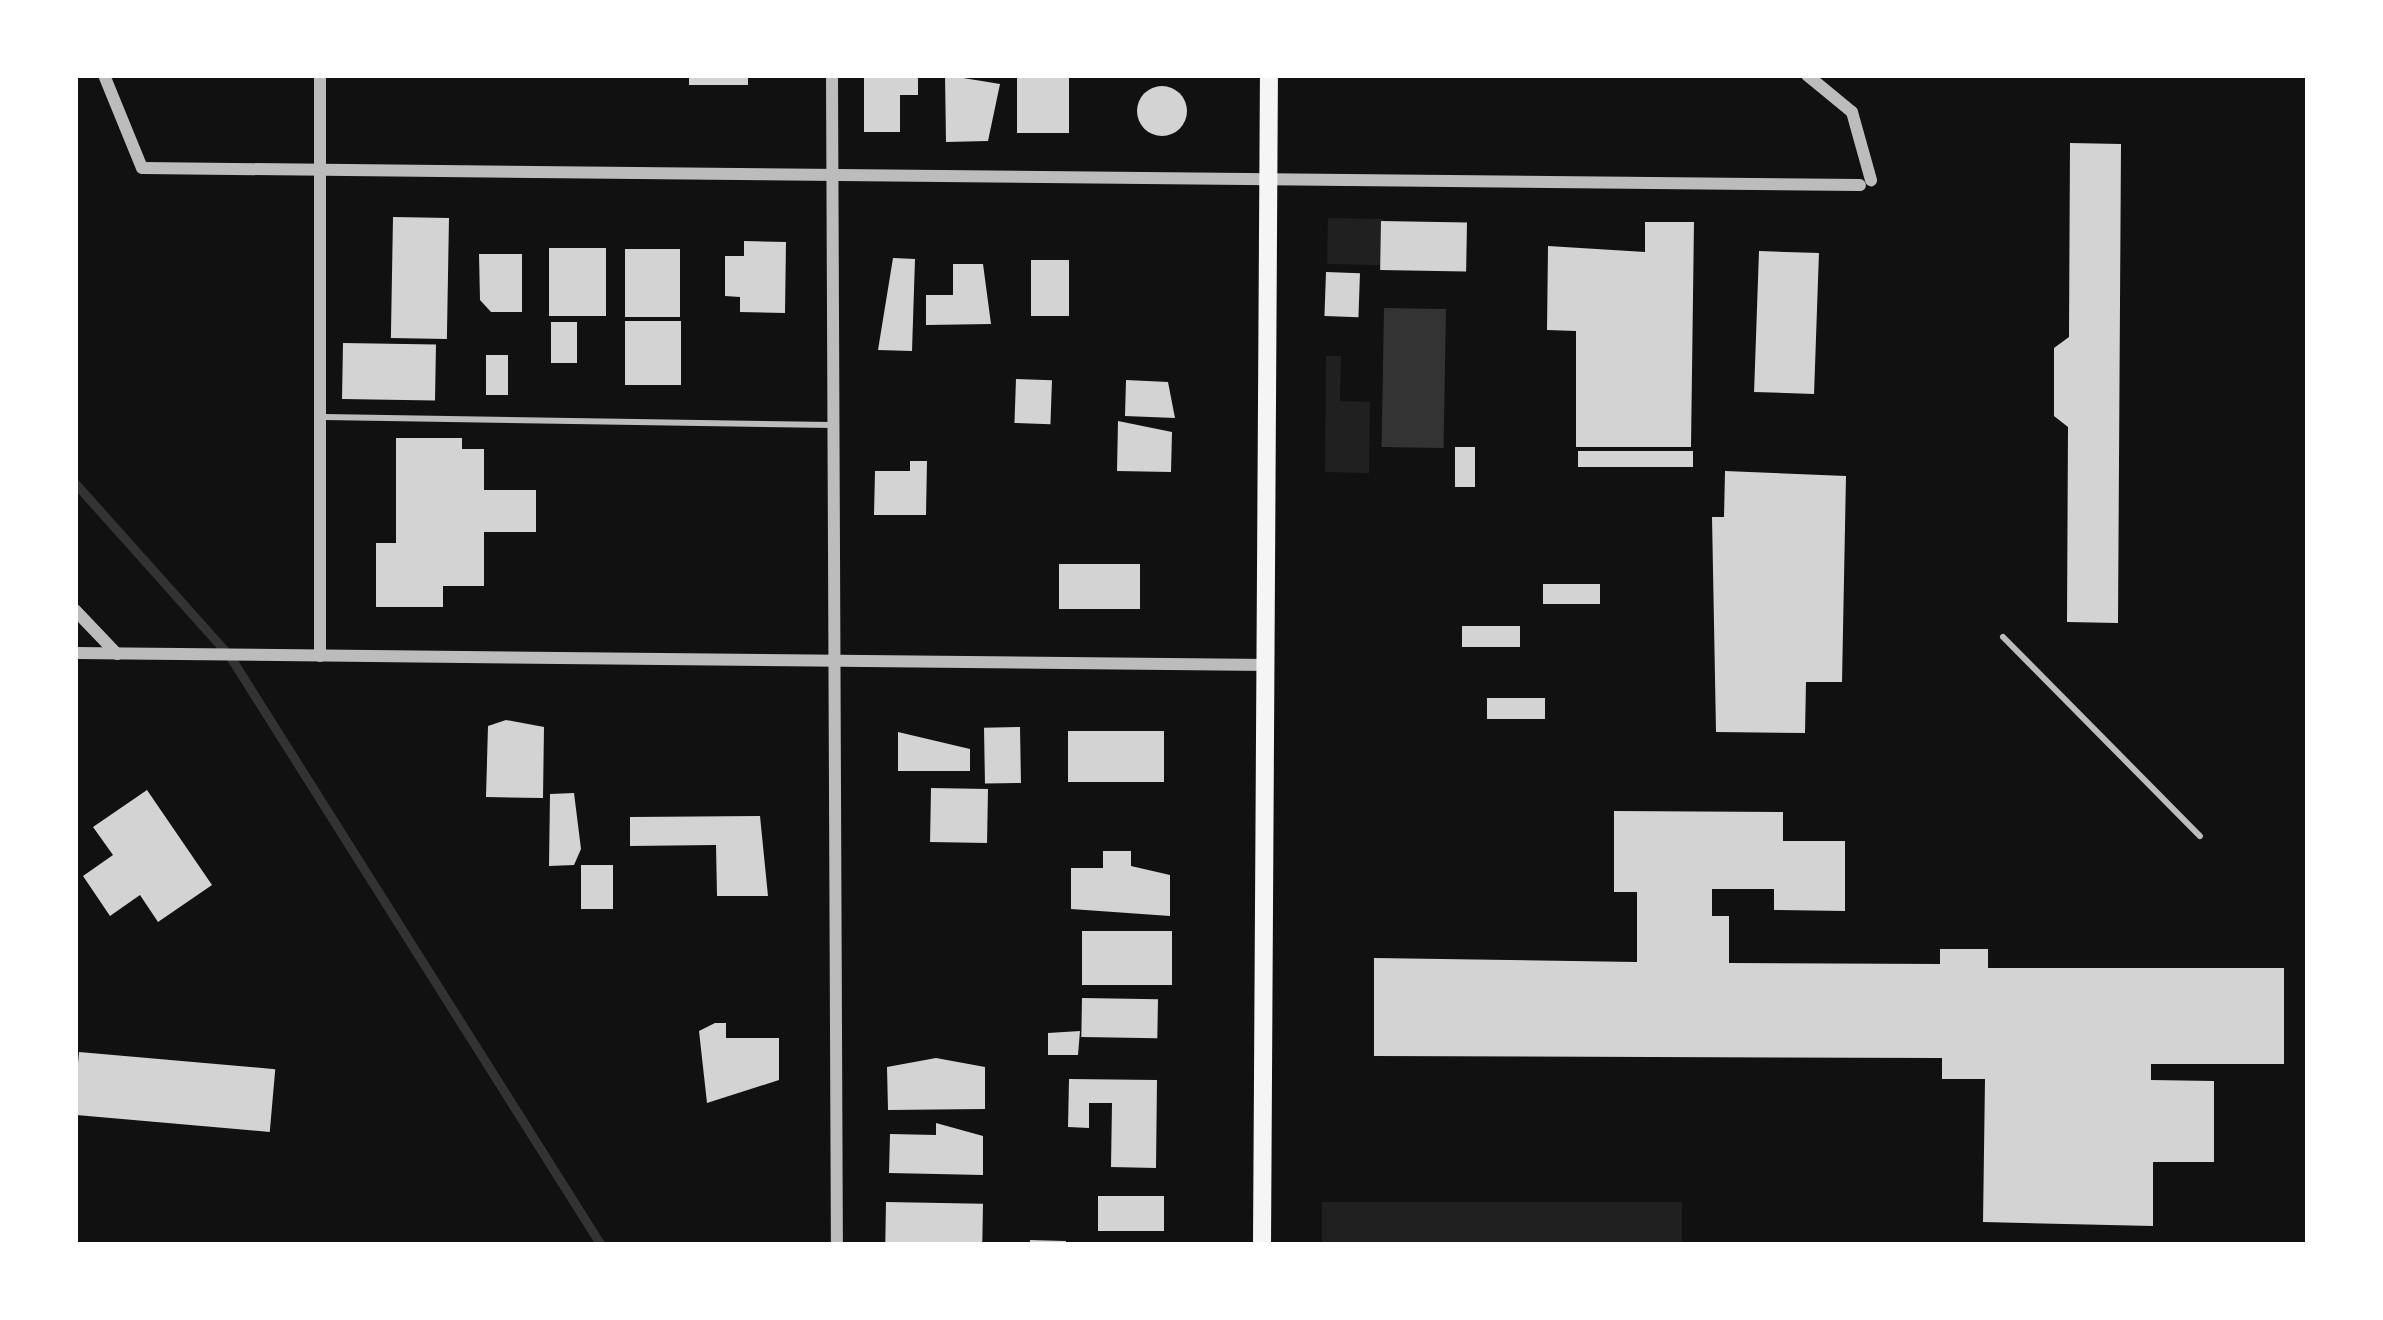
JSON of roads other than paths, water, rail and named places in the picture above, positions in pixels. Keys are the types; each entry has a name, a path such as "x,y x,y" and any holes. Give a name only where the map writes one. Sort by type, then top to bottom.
{"main road":[{"path":"1262,1245 1269,75"}],"street":[{"path":"104,75 142,168 1268,173 1866,183 1852,112 1808,75"},
{"path":"320,75 320,656"},
{"path":"832,75 840,174 835,668 837,1245"},
{"path":"75,610 117,654"},
{"path":"75,653 835,668 1268,665"}],"lane":[{"path":"320,417 837,425"},
{"path":"2003,638 2200,836"}],"waterway":[{"path":"75,483 229,655 601,1245"}]}
